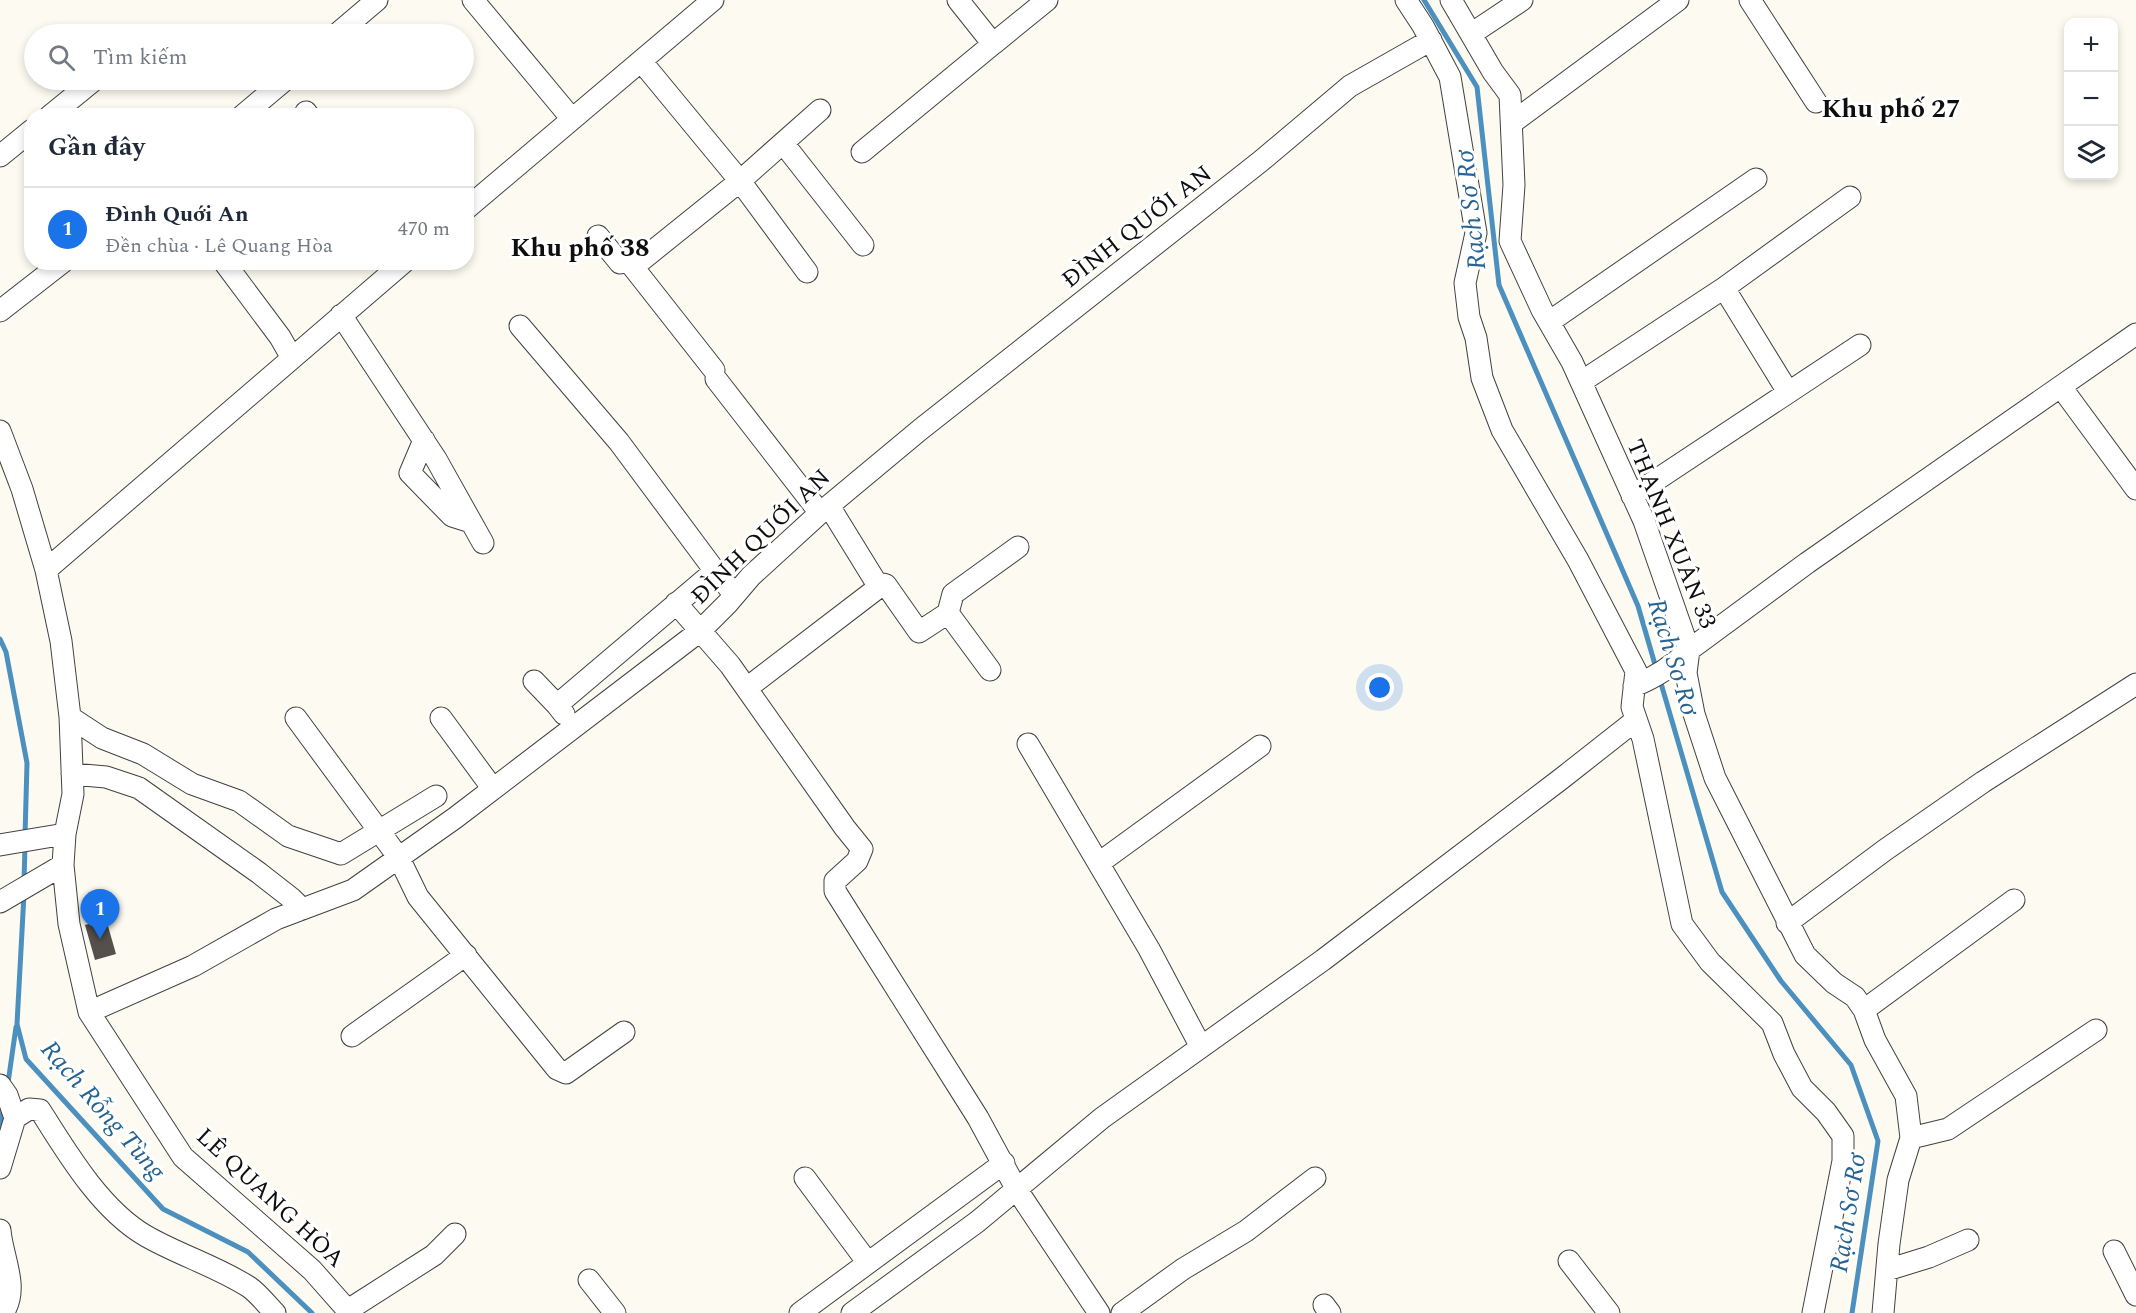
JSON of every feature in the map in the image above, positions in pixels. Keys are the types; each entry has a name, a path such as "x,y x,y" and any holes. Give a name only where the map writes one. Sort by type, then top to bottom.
{"street":[{"path":"349,24 377,0"},
{"path":"473,0 572,119"},
{"path":"958,0 993,44"},
{"path":"862,152 1047,0"},
{"path":"1406,0 1431,40 1450,77 1476,233 1465,283 1469,317 1476,338 1482,378 1502,430 1578,560 1636,671 1639,684 1632,707 1643,739 1682,924 1710,962 1772,1023 1784,1054 1802,1088 1826,1112 1843,1136 1843,1161 1813,1313"},
{"name":"THẠNH XUÂN 33","path":"1451,0 1493,72 1510,95 1514,185 1510,241 1581,382 1644,521 1684,655 1694,714 1715,778 1805,956 1834,983 1855,997 1864,1010 1875,1040 1906,1096 1911,1138 1898,1180 1883,1313"},
{"path":"1471,34 1522,0"},
{"path":"1513,122 1678,0"},
{"path":"1750,0 1816,102"},
{"path":"474,202 641,61 700,4"},
{"name":"ĐÌNH QUỚI AN","path":"89,1012 193,966 276,919 353,890 399,858 700,631 751,576 824,509 921,429 1261,161 1350,86 1431,40"},
{"path":"641,61 740,181 807,272"},
{"path":"60,108 82,90"},
{"path":"252,108 273,90"},
{"path":"633,267 740,181 820,110"},
{"path":"0,156 24,136"},
{"path":"783,143 863,245"},
{"path":"1549,322 1756,179"},
{"path":"1581,382 1724,288 1850,196"},
{"path":"598,236 620,263 626,258 715,375 824,509 874,579"},
{"path":"0,311 53,270"},
{"path":"230,270 280,337 292,358"},
{"path":"46,570 394,270"},
{"path":"1724,288 1788,392"},
{"path":"341,315 424,440 483,543"},
{"path":"520,326 619,442 734,594"},
{"path":"1639,684 1684,655 1807,563 2136,334"},
{"path":"1632,496 1860,345"},
{"path":"2061,387 2136,489"},
{"name":"LÊ QUANG HÒA","path":"0,431 22,489 46,570 61,641 70,717 73,794 58,835 69,924 89,1012 183,1157 312,1270 349,1311"},
{"path":"424,440 410,473 452,516 471,522"},
{"path":"747,688 881,585 886,585 919,632 948,613 953,594 1018,547"},
{"path":"557,705 715,571"},
{"path":"676,603 730,665 862,849 857,861 836,881 836,891 978,1118 1017,1190 1099,1313"},
{"path":"948,613 990,670"},
{"path":"534,681 557,705 573,727"},
{"path":"1787,923 1884,850 1983,782 2136,684"},
{"path":"70,717 102,738 143,754 192,784 239,801 288,836 341,854 436,796"},
{"path":"296,717 399,858 418,897 552,1064 561,1072 566,1073 624,1032"},
{"path":"441,718 493,789"},
{"path":"852,1313 977,1222 1102,1118 1332,952 1562,779 1636,720"},
{"path":"1028,744 1149,949 1201,1047"},
{"path":"1099,863 1260,746"},
{"path":"72,774 106,777 139,788 260,873 291,897 302,909"},
{"path":"0,844 58,835"},
{"path":"0,903 63,866"},
{"path":"1864,1010 2014,900"},
{"path":"352,1036 466,955"},
{"path":"1911,1138 1948,1129 2096,1030"},
{"path":"0,1168 15,1118 4,1090"},
{"path":"15,1118 29,1110 40,1110 106,1204 145,1235 217,1269 251,1289 275,1313"},
{"path":"800,1313 1004,1163"},
{"path":"805,1178 868,1263"},
{"path":"1122,1313 1184,1269 1246,1231 1316,1178"},
{"path":"0,1230 11,1288 9,1304 3,1313"},
{"path":"349,1311 434,1255 455,1234"},
{"path":"1887,1270 1929,1257 1968,1240"},
{"path":"2114,1251 2136,1295"},
{"path":"1569,1261 1609,1313"},
{"path":"588,1280 615,1313"}],"building":[{"path":"106,919 116,954 95,960 85,925"}],"waterway":[{"name":"Rạch Sơ Rơ","path":"1424,0 1477,87 1499,285 1638,606 1656,668"},
{"name":"Rạch Rỗng Tùng","path":"0,639 6,652 27,763 25,836"},
{"name":"Rạch Sơ Rơ","path":"1660,680 1722,892 1781,981 1851,1065 1878,1141 1852,1313"},
{"name":"Rạch Rỗng Tùng","path":"24,881 25,846"},
{"name":"Rạch Rỗng Tùng","path":"24,894 17,1024 26,1059 163,1209 248,1252 312,1313"},
{"path":"8,1083 16,1027"},
{"path":"0,1132 3,1110"}],"place":[{"name":"Đình Quới An","path":"100,939"}],"district":[{"name":"Khu phố 27","path":"1891,109"},
{"name":"Khu phố 38","path":"580,248"}]}
